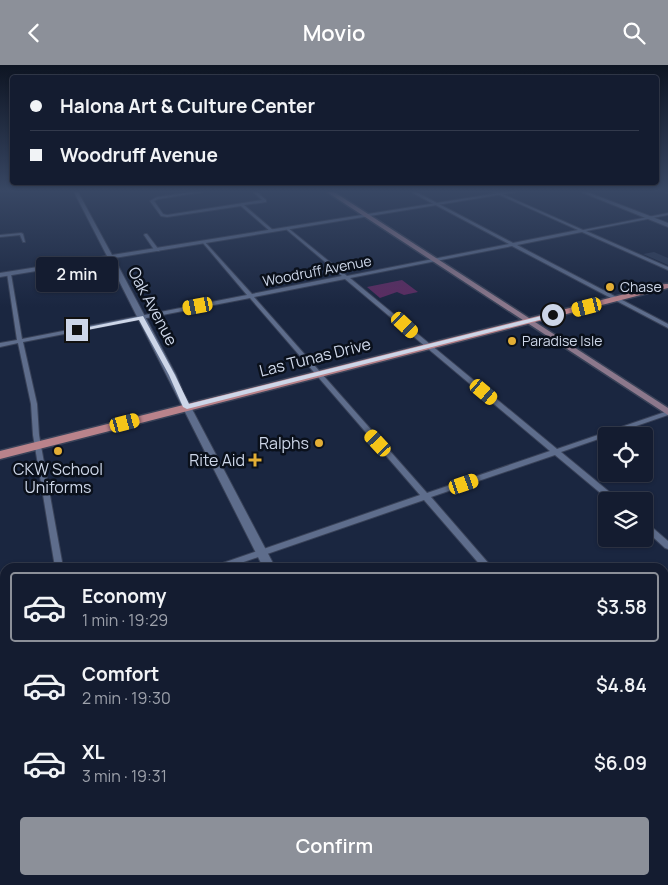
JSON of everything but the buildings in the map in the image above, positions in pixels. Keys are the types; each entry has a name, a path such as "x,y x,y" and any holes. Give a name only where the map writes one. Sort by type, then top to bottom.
{"main road":[{"path":"388,230 668,413"},
{"name":"Las Tunas Drive","path":"0,455 668,286"}],"street":[{"name":"Oak Avenue","path":"96,230 267,563"},
{"path":"0,275 278,230"},
{"path":"290,230 604,492"},
{"path":"484,230 668,326"},
{"name":"Woodruff Avenue","path":"0,345 585,230"},
{"path":"581,231 668,269"},
{"path":"0,236 21,234 24,241"},
{"path":"146,235 157,250"},
{"path":"204,242 483,563"},
{"path":"9,274 20,341 32,395 38,445 58,563"},
{"path":"232,563 668,413"},
{"path":"653,532 668,545"}],"shaded area":[{"path":"402,280 418,292 404,295 397,292 380,298 367,287"}],"place":[{"name":"Chase","path":"610,287"},
{"name":"Paradise Isle","path":"512,341"},
{"name":"Ralphs","path":"319,443"},
{"name":"CKW School Uniforms","path":"58,451"},
{"name":"Rite Aid","path":"255,460"}],"route":[{"path":"77,330 141,317 187,407 553,315"}]}
